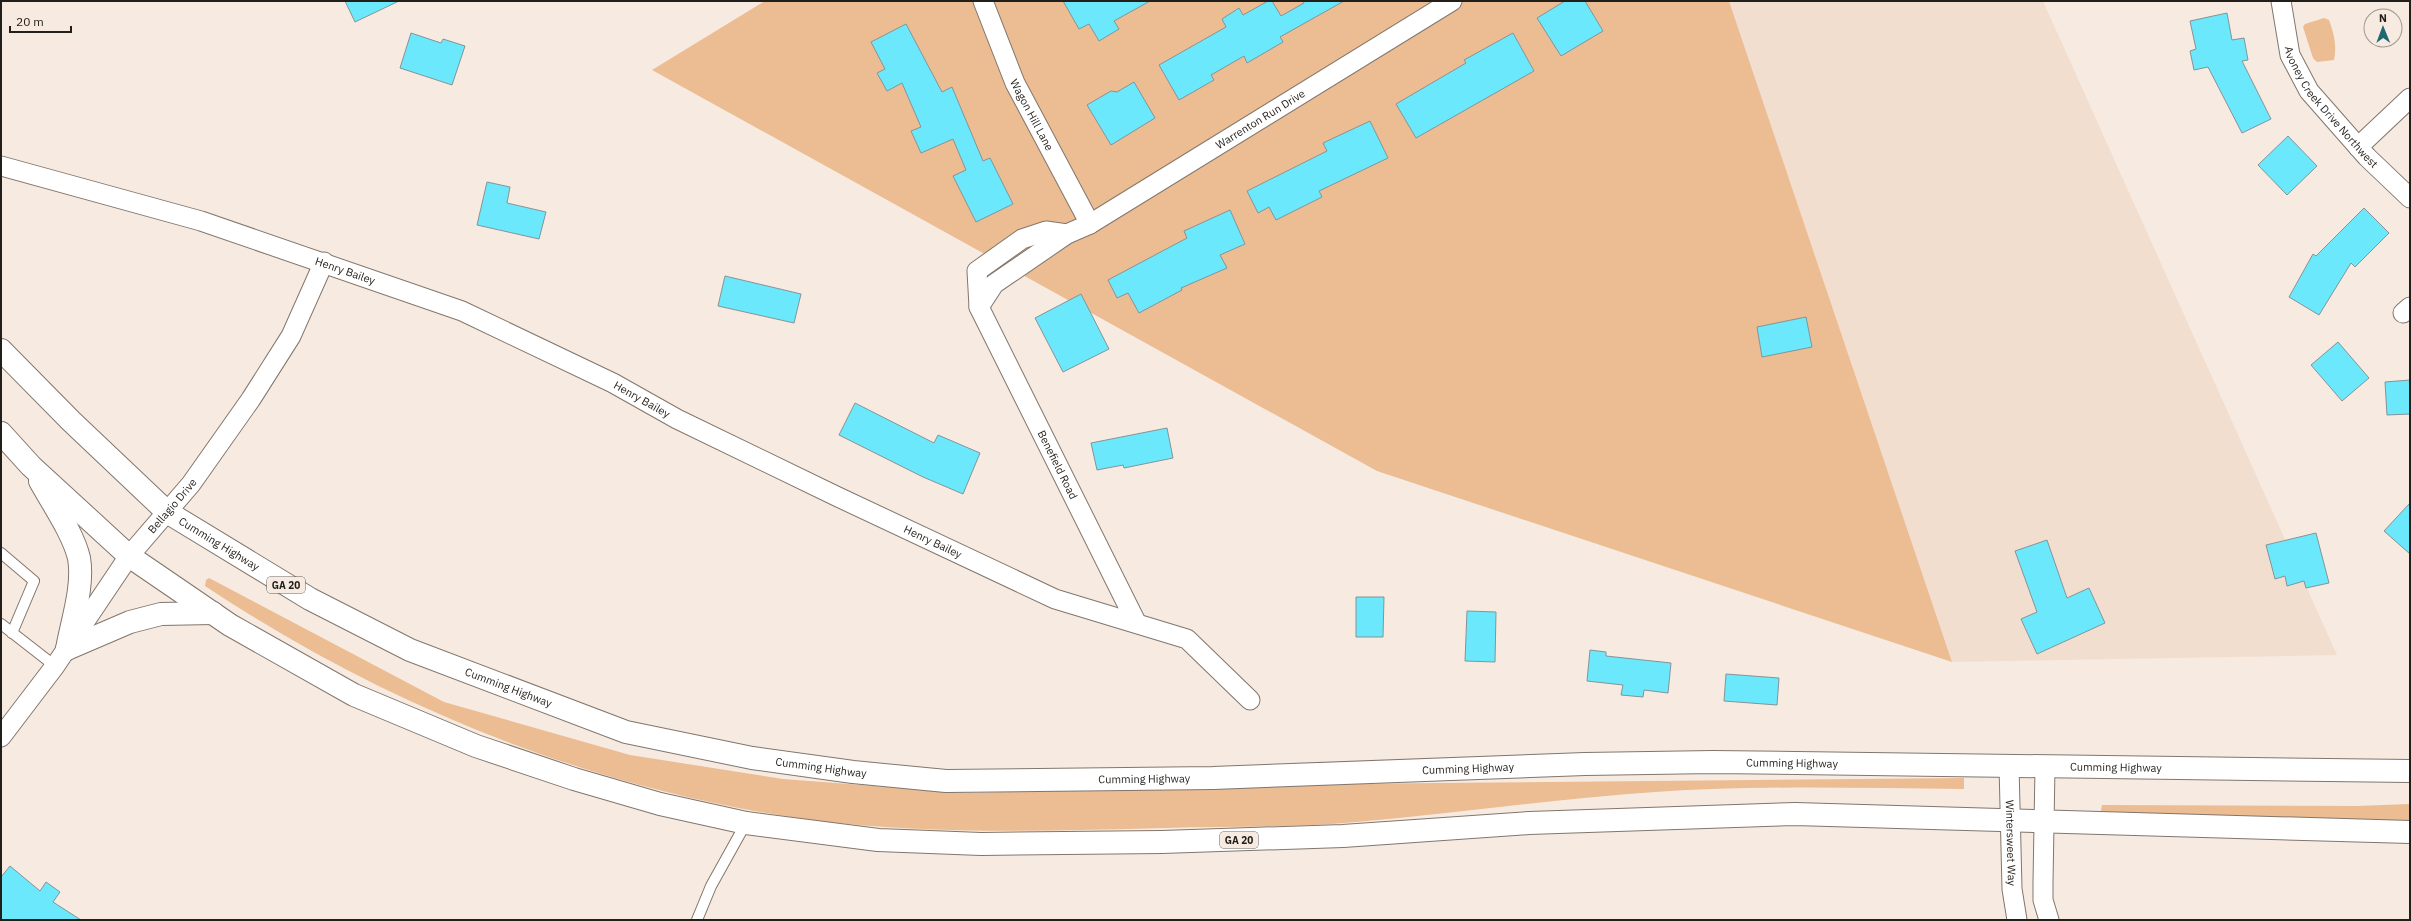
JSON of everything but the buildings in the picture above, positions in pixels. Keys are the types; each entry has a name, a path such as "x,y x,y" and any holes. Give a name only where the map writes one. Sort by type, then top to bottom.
{"highway":[{"name":"Cumming Highway","path":"1,350 71,421 167,512 310,599 410,650 626,732 752,758 853,772 946,781 1213,778 1585,764 1713,762 2009,765 2045,767 2173,766 2410,771"},
{"name":"GA 20","path":"1,433 32,466 129,556 213,613 354,695 476,746 574,779 660,804 746,823 878,840 981,844 1162,842 1327,837 1528,823 1795,814 2009,819 2410,832"},
{"path":"32,466 67,530 79,557 78,591 61,657"},
{"path":"61,657 130,622 161,614 213,613"}],"street":[{"name":"Wagon Hill Lane","path":"983,1 1015,83 1090,224"},
{"name":"Warrenton Run Drive","path":"979,307 994,284 1067,234 1090,224 1452,1"},
{"name":"Avoney Creek Drive Northwest","path":"2281,1 2290,55 2309,91 2358,147 2410,198"},
{"path":"2358,147 2410,98"},
{"name":"Henry Bailey","path":"1,166 201,221 324,262 462,311 613,383 677,419 829,493 1055,599 1136,622 1187,639 1250,700"},
{"path":"979,307 977,271 1022,239 1046,231 1067,234"},
{"path":"1022,239 1031,259"},
{"name":"Bellagio Drive","path":"1,737 61,657 129,556 191,484 271,368 291,336 324,262"},
{"name":"Benefield Road","path":"979,307 1136,622"},
{"name":"Wintersweet Way","path":"2009,765 2009,819 2012,889 2017,920"},
{"path":"2045,767 2043,900 2049,920"}],"lane":[{"path":"1,553 34,581 12,633"},
{"path":"1,624 12,633 61,657"},
{"path":"697,920 711,886 746,823"}],"shaded area":[{"path":"765,1 1729,1 1952,662 1377,471 652,70"},
{"path":"1729,1 2043,1 2337,655 1952,662"},
{"path":"2324,18 2329,20 2332,30 2335,55 2334,60 2317,62 2313,58 2303,27 2305,24"},
{"path":"209,578 444,702 630,755 783,779 967,793 1228,785 1964,778 1964,789 1732,788 1655,792 1580,798 1356,822 1285,826 988,831 900,828 811,820 730,806 650,788 572,765 495,737 420,705 346,669 274,630 205,586 206,580"},
{"path":"2410,804 2410,823 2100,816 2102,805 2357,806"}]}
